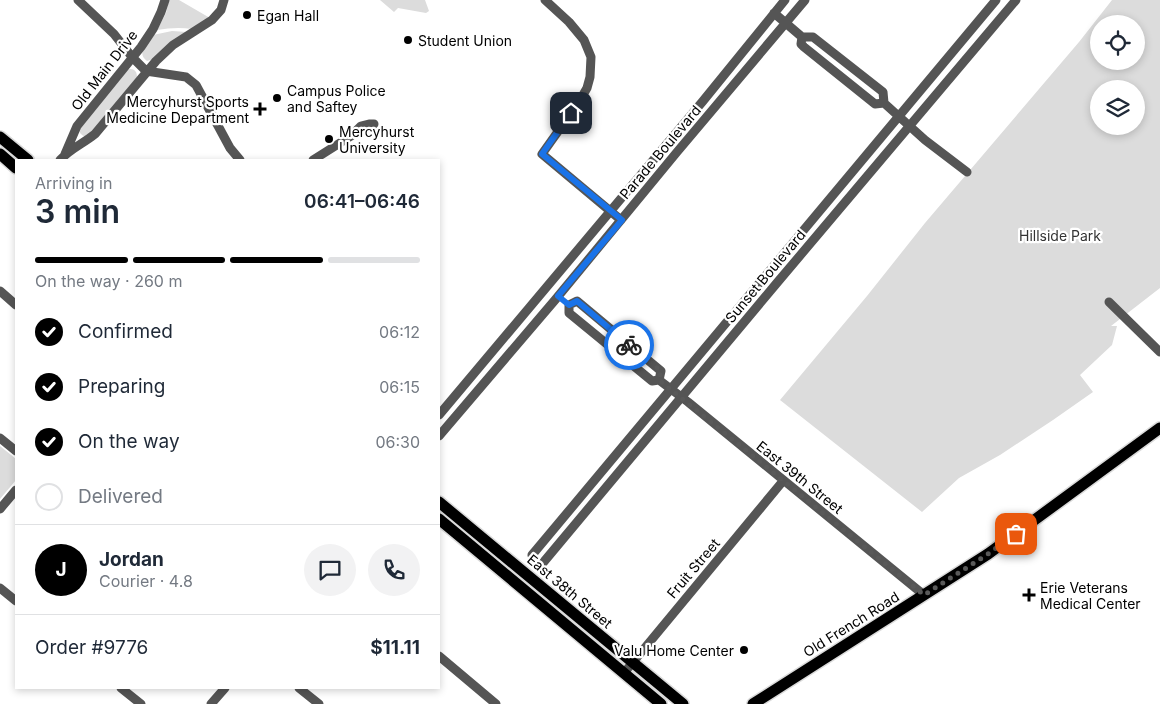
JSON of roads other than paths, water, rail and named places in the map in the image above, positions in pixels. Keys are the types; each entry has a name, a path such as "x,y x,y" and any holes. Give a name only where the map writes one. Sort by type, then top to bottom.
{"main road":[{"path":"0,137 27,159"},
{"path":"0,154 15,167"},
{"name":"Old French Road","path":"753,704 1001,545 1160,428"},
{"name":"East 38th Street","path":"440,503 683,704"},
{"name":"East 38th Street","path":"440,520 661,704"}],"street":[{"path":"78,0 114,34 146,71 186,77 196,85 230,148 239,159"},
{"name":"Old Main Drive","path":"62,158 77,126 141,47 153,29 165,0"},
{"name":"Old Main Drive","path":"62,158 95,134 156,60 173,45 212,20 221,10 224,0"},
{"path":"545,0 569,22 584,40 591,57 590,77 587,88 542,154 622,220"},
{"name":"Parade Boulevard","path":"440,414 786,0"},
{"name":"Parade Boulevard","path":"440,435 805,0"},
{"name":"Sunset Boulevard","path":"534,564 532,555 996,0"},
{"name":"Sunset Boulevard","path":"516,583 534,564 542,564 1016,0"},
{"path":"774,13 802,37 813,37 883,92 884,104"},
{"path":"802,37 801,44 804,47 875,104 884,104 967,172"},
{"path":"314,159 351,136 361,126 374,124"},
{"name":"East 39th Street","path":"547,286 569,305 570,313 652,381 659,380 924,595"},
{"path":"0,291 15,303"},
{"name":"East 39th Street","path":"569,305 577,301 661,371 659,380"},
{"path":"1109,302 1160,352"},
{"path":"0,438 15,450"},
{"name":"Fruit Street","path":"624,673 783,481"},
{"path":"0,509 15,491"},
{"path":"0,588 15,600"},
{"path":"440,657 496,704"},
{"path":"122,689 141,704"},
{"path":"212,704 225,689"},
{"path":"300,689 319,704"}],"place":[{"name":"Egan Hall","path":"247,15"},
{"name":"Student Union","path":"408,40"},
{"name":"Campus Police and Saftey","path":"277,98"},
{"name":"Mercyhurst Sports Medicine Department","path":"260,109"},
{"name":"Mercyhurst University","path":"329,139"},
{"name":"Erie Veterans Medical Center","path":"1029,595"},
{"name":"Valu Home Center","path":"744,650"}],"park label":[{"name":"Hillside Park","path":"1060,235"}]}
